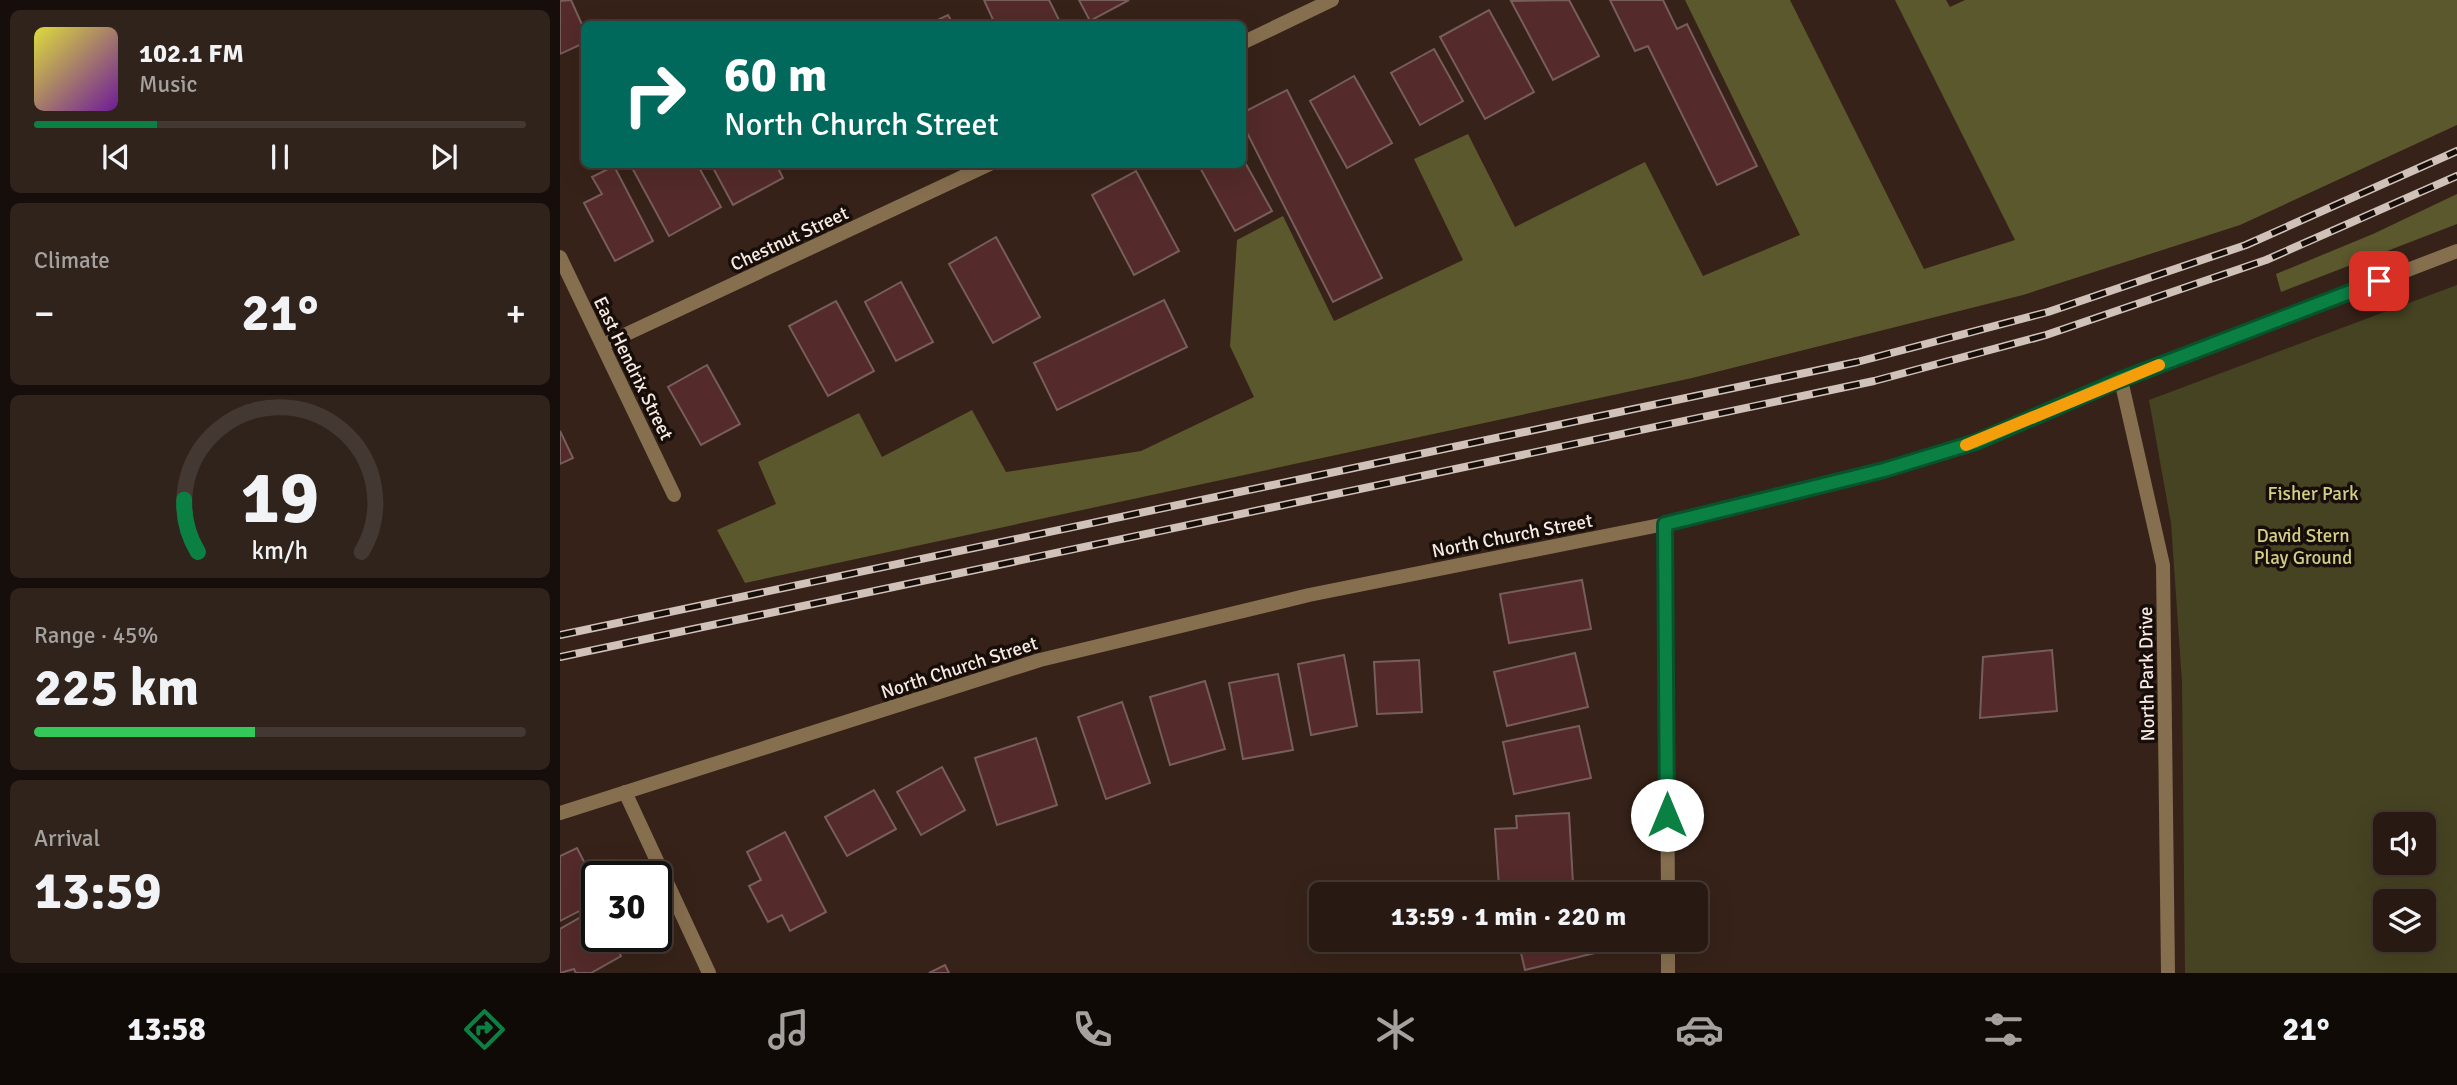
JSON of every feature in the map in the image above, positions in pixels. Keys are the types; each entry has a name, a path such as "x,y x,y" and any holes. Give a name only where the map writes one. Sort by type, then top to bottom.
{"street":[{"path":"1246,41 1332,0"},
{"name":"Chestnut Street","path":"603,345 981,168"},
{"name":"North Church Street","path":"560,813 1040,660 1309,595 1665,524 1884,470 1976,442 2120,380 2457,251"},
{"name":"East Hendrix Street","path":"560,257 674,495"},
{"name":"North Park Drive","path":"2120,380 2163,565 2168,973"},
{"path":"1665,524 1668,882"},
{"path":"625,792 709,973"},
{"path":"1668,952 1668,973"}],"green space":[{"name":"Fisher Park","path":"2457,285 2457,973 2185,973 2182,682 2171,523 2149,400"}],"shaded area":[{"path":"1685,0 1790,0 1924,269 2015,240 1895,0 1946,0 1950,7 1965,0 2457,0 2457,125 2240,225 2023,295 1692,378 745,583 717,530 776,504 758,462 859,413 882,457 972,410 1006,472 1141,451 1254,397 1230,346 1237,240 1283,216 1334,321 1463,260 1414,159 1468,134 1515,227 1645,162 1703,276 1800,235"},
{"path":"2457,194 2457,224 2281,292 2276,274 2373,234"}],"building":[{"path":"571,0 581,22 581,44 560,54 560,1"},
{"path":"984,0 1049,0 1060,21 994,21"},
{"path":"1079,0 1129,0 1090,21"},
{"path":"1569,0 1599,56 1553,80 1511,1"},
{"path":"1610,0 1663,0 1677,29 1687,24 1757,166 1717,185 1648,46 1635,51"},
{"path":"1489,10 1534,92 1485,119 1440,37"},
{"path":"948,15 951,21 935,21"},
{"path":"1434,49 1463,101 1420,125 1391,73"},
{"path":"1354,76 1392,143 1347,168 1310,101"},
{"path":"1287,90 1382,278 1333,302 1246,131 1246,111"},
{"path":"1246,164 1272,211 1235,231 1200,168 1246,168"},
{"path":"615,168 653,241 615,261 584,203 602,194 592,177"},
{"path":"632,168 699,168 721,207 669,236"},
{"path":"713,168 778,168 783,178 733,205"},
{"path":"1136,171 1179,251 1134,275 1092,195"},
{"path":"996,237 1040,317 993,343 949,264"},
{"path":"901,282 933,342 896,361 865,302"},
{"path":"1164,300 1187,347 1057,410 1034,363"},
{"path":"836,301 874,371 828,396 789,326"},
{"path":"707,365 740,424 701,445 668,387"},
{"path":"560,431 573,458 560,464"},
{"path":"1582,580 1591,629 1509,643 1500,594"},
{"path":"2052,650 2057,711 1980,718 1983,657"},
{"path":"1575,653 1588,707 1507,726 1494,672"},
{"path":"1344,655 1357,726 1311,735 1298,664"},
{"path":"1419,660 1422,712 1377,714 1374,662"},
{"path":"1278,674 1293,750 1243,759 1229,683"},
{"path":"1205,681 1225,749 1170,765 1150,697"},
{"path":"1122,702 1150,783 1106,799 1078,717"},
{"path":"1579,726 1591,778 1514,794 1503,742"},
{"path":"1036,738 1057,805 997,825 975,758"},
{"path":"942,767 965,810 921,835 897,792"},
{"path":"874,790 896,829 847,856 825,817"},
{"path":"1569,813 1573,882 1499,882 1495,829 1517,828 1516,816"},
{"path":"785,832 826,912 790,931 782,915 768,922 749,886 761,880 747,852"},
{"path":"577,848 584,861 581,861 581,910 560,921 560,856"},
{"path":"581,917 581,952 619,952 621,956 591,973 576,973 574,969 560,973 560,929"},
{"path":"1521,952 1595,952 1595,953 1525,970"},
{"path":"945,965 949,973 929,973"}],"railway":[{"path":"560,635 1857,362 2048,312 2246,245 2457,151"},
{"path":"560,657 1874,381 2046,335 2266,260 2457,176"}],"slow traffic":[{"path":"1966,445 2159,365"}],"route":[{"path":"1667,815 1665,524 1884,470 1976,442 2120,380 2379,281"}],"park label":[{"name":"David Stern Play Ground","path":"2303,546"}]}
